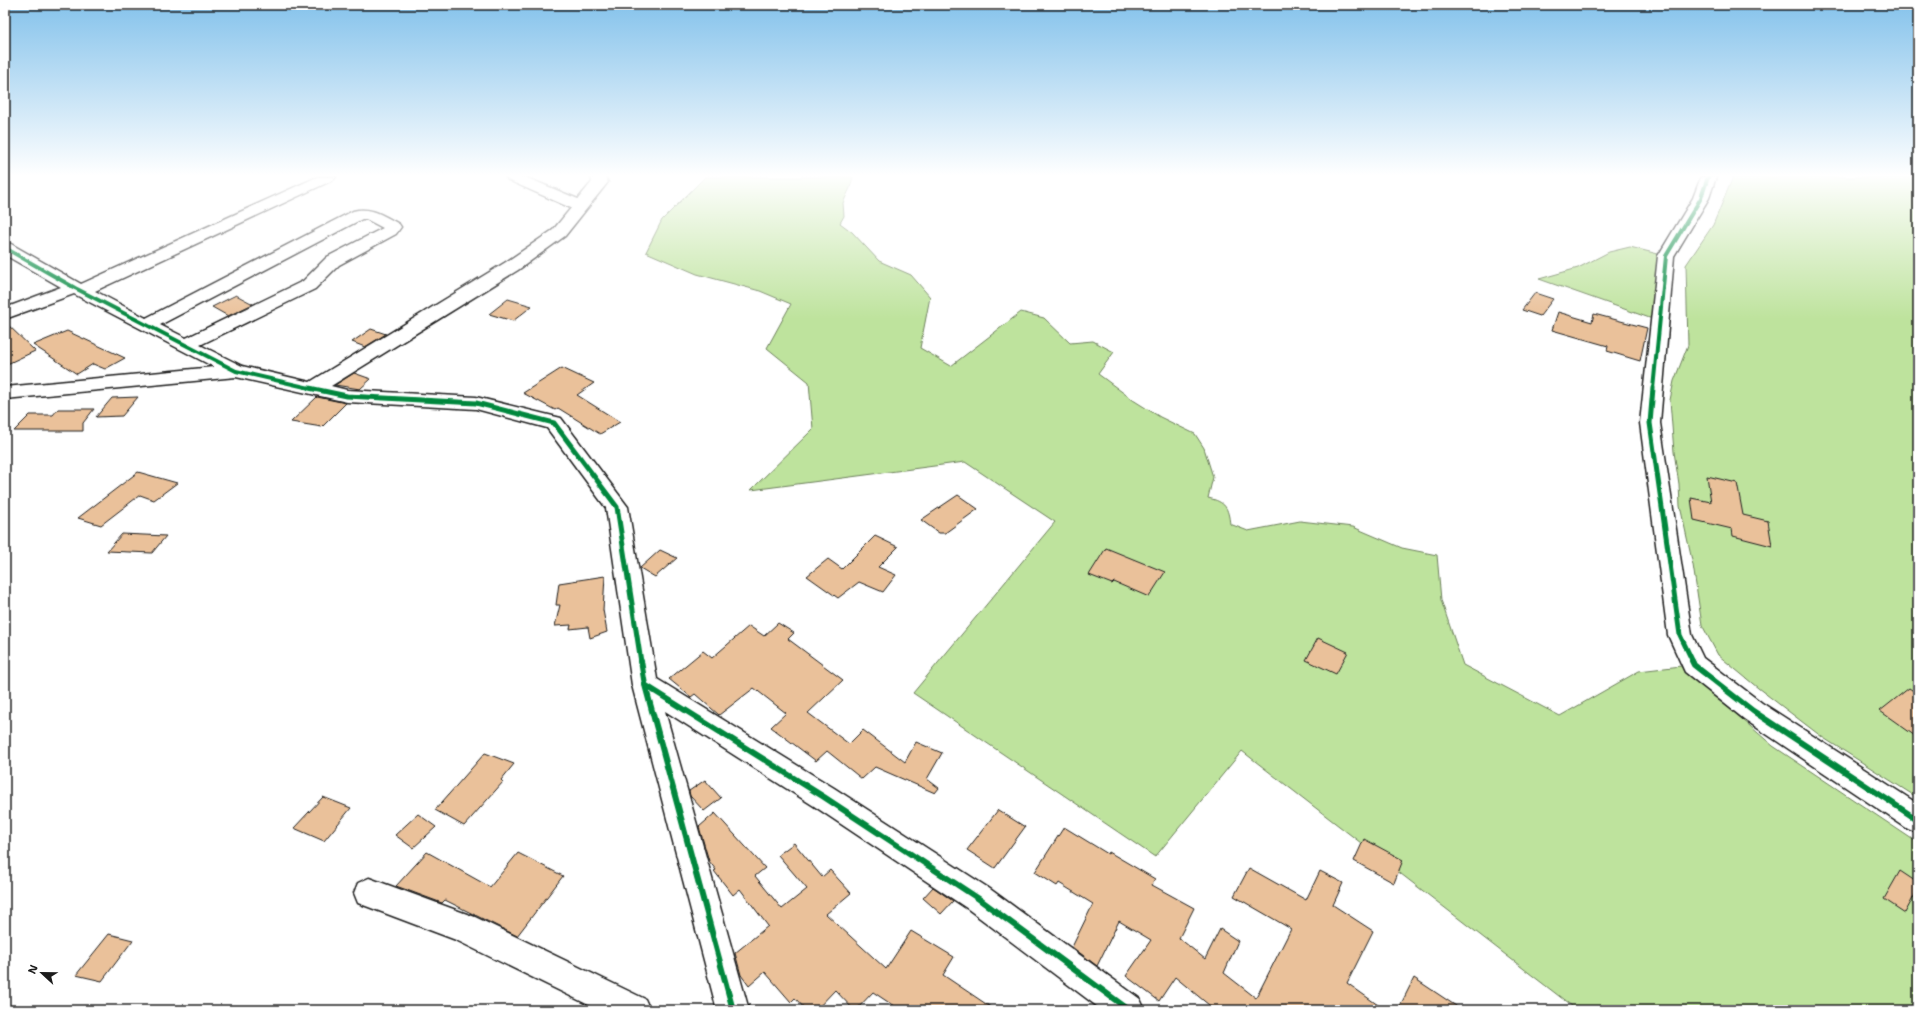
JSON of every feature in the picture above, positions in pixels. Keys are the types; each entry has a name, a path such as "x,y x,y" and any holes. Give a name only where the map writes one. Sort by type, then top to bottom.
{"street":[{"path":"5,314 78,290 223,224"},
{"path":"146,325 339,224"},
{"path":"185,345 309,285 333,261 390,231 394,227 389,224"},
{"path":"314,388 512,266 558,233 565,224"},
{"path":"1685,224 1666,256 1650,423 1680,635 1694,665 1753,711 1918,820"},
{"path":"5,248 78,290 236,371 347,396 476,403 554,423 616,507 645,685 733,1010"},
{"path":"5,393 236,371"},
{"path":"645,685 824,797 979,899 1129,1010"},
{"path":"369,894 464,928 634,1010"}],"green space":[{"path":"660,224 842,224 852,232 879,261 911,275 930,297 920,348 951,366 1021,312 1044,318 1070,343 1093,341 1114,352 1098,374 1133,400 1160,417 1195,434 1204,448 1213,477 1208,498 1225,506 1230,524 1248,531 1300,521 1353,527 1402,548 1437,555 1441,600 1463,665 1560,716 1639,671 1681,666 1773,746 1918,843 1918,1010 1577,1010 1242,751 1155,857 913,693 1055,522 965,462 751,490 813,429 809,382 767,348 791,304 760,291 697,274 646,252"},
{"path":"1918,224 1918,798 1822,737 1758,688 1718,655 1702,625 1693,565 1680,506 1670,400 1674,381 1688,345 1686,265 1713,225"},
{"path":"1630,247 1666,256 1661,322 1539,279 1578,268 1609,252"}],"building":[{"path":"1535,293 1553,299 1540,316 1522,310"},
{"path":"236,295 253,304 228,316 212,307"},
{"path":"508,299 532,306 513,321 489,314"},
{"path":"1558,312 1592,322 1594,314 1647,328 1640,361 1607,351 1608,346 1552,330"},
{"path":"5,322 35,351 5,365"},
{"path":"371,329 386,334 365,347 352,342"},
{"path":"67,331 125,358 105,369 93,364 77,374 33,345"},
{"path":"562,368 594,383 577,395 620,422 600,434 558,408 555,410 523,393"},
{"path":"354,373 371,379 360,389 335,385"},
{"path":"138,397 122,416 96,417 112,398"},
{"path":"317,397 346,403 322,427 291,422"},
{"path":"58,409 94,409 83,423 83,431 14,431 30,415 53,415"},
{"path":"138,472 177,483 154,500 140,495 101,525 78,518"},
{"path":"1707,476 1737,483 1743,515 1768,521 1772,546 1733,536 1732,529 1694,520 1691,498 1711,502"},
{"path":"958,495 978,509 945,533 939,533 921,520"},
{"path":"122,534 166,536 152,553 107,551"},
{"path":"875,536 898,547 878,567 896,575 883,592 859,582 838,598 807,576 828,559 842,569"},
{"path":"1106,548 1165,572 1149,597 1114,582 1112,584 1089,575"},
{"path":"660,550 677,558 655,577 640,568"},
{"path":"605,576 603,610 607,632 590,638 588,627 570,629 571,625 555,626 560,605 556,605 559,583"},
{"path":"778,623 794,633 788,639 843,680 808,713 849,744 863,730 905,762 916,742 942,753 927,779 939,788 935,793 875,767 862,779 827,751 816,761 771,727 786,713 754,688 719,715 695,694 691,697 669,679 703,651 712,658 749,626 764,636"},
{"path":"1318,638 1348,652 1336,674 1306,660"},
{"path":"1909,688 1918,694 1918,738 1880,711"},
{"path":"485,753 514,764 501,780 503,782 464,826 435,810"},
{"path":"705,780 721,798 704,811 690,796 689,791"},
{"path":"323,797 351,808 324,841 294,828"},
{"path":"998,810 1025,827 995,868 967,850"},
{"path":"715,813 765,868 755,876 782,909 807,889 778,855 794,843 822,877 830,870 851,893 826,914 886,969 911,931 954,957 943,975 995,1010 900,1010 873,992 856,1010 854,1010 835,990 816,1010 806,1010 795,998 791,1002 765,972 749,986 741,975 735,953 768,926 740,889 733,895 714,871 716,870 709,861 699,827"},
{"path":"418,814 436,827 413,848 395,835"},
{"path":"1064,827 1108,854 1109,852 1155,879 1152,885 1194,908 1179,938 1205,959 1220,929 1238,941 1224,973 1256,998 1291,929 1234,896 1249,868 1306,900 1320,871 1343,883 1333,905 1373,931 1347,983 1385,1010 1215,1010 1175,977 1159,1001 1126,976 1151,940 1119,921 1097,966 1072,947 1093,904 1059,883 1057,886 1035,872"},
{"path":"1364,839 1403,860 1394,883 1354,861"},
{"path":"427,852 490,887 518,853 563,876 517,936 445,900 442,903 396,886"},
{"path":"1900,871 1918,883 1918,889 1905,913 1884,899"},
{"path":"933,887 953,901 941,914 923,898"},
{"path":"109,934 133,940 102,981 76,975"},
{"path":"1414,978 1462,1010 1398,1010"}],"cycle path":[{"path":"1685,224 1666,256 1650,423 1680,635 1694,665 1753,711 1918,820"},
{"path":"5,248 75,288 236,371 347,396 476,403 554,423 617,507 645,685 733,1010"},
{"path":"645,685 824,797 979,899 1129,1010"}]}
